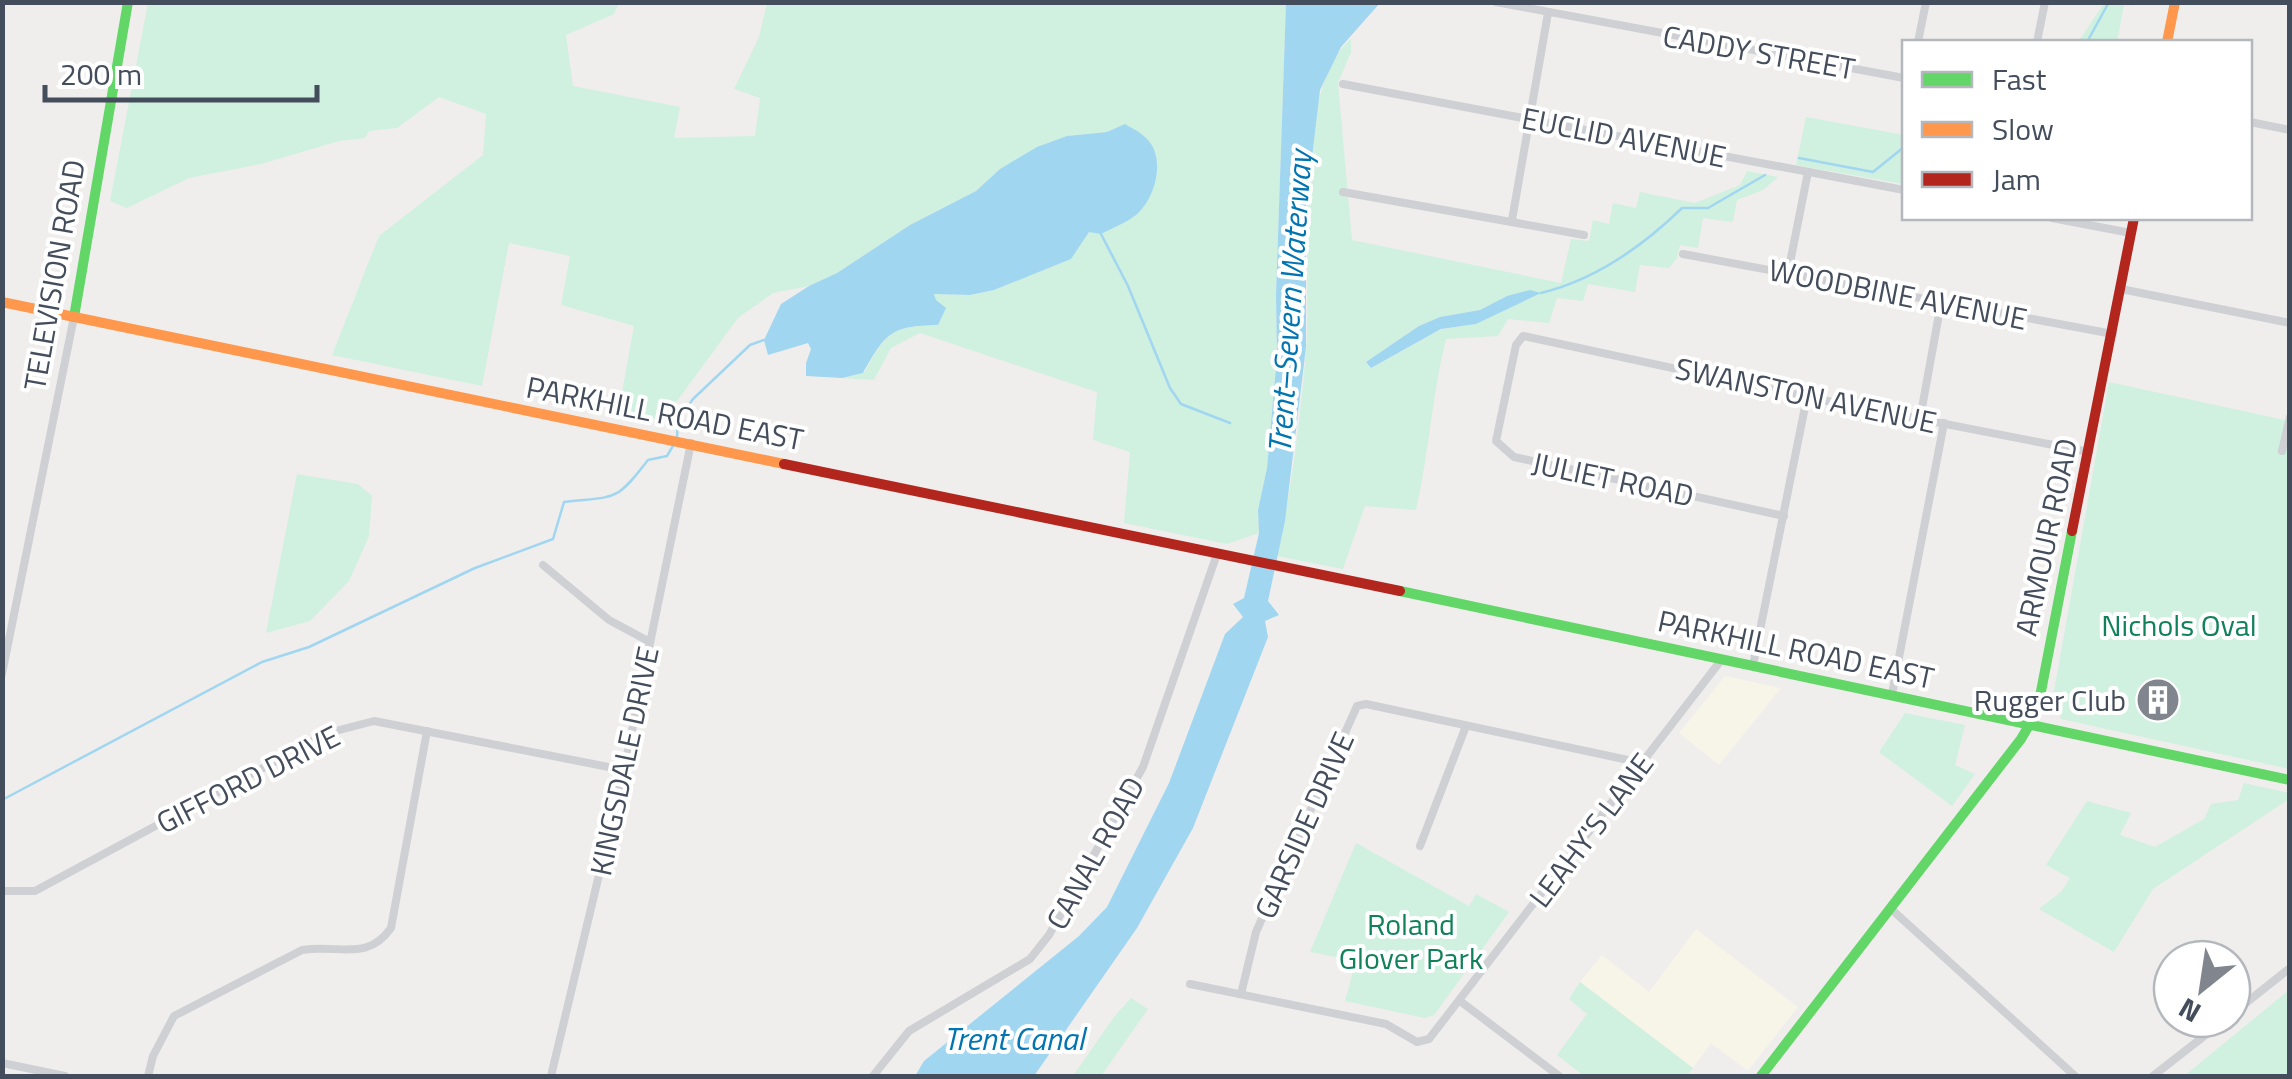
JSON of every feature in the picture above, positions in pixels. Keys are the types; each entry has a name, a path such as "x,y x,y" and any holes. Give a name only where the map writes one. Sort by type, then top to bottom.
{"main road":[{"name":"TELEVISION ROAD","path":"74,317 128,2"},
{"path":"2167,40 2175,2"},
{"name":"ARMOUR ROAD","path":"1761,1076 2030,726 2090,452 2134,220"},
{"name":"PARKHILL ROAD EAST","path":"2,302 1722,658 2290,780"}],"street":[{"name":"CADDY STREET","path":"1496,2 1902,78"},
{"path":"1918,40 1926,2"},
{"path":"2037,40 2045,2"},
{"path":"1512,220 1548,14"},
{"name":"EUCLID AVENUE","path":"1343,84 1902,190"},
{"path":"2252,122 2290,130"},
{"path":"1788,273 1808,172"},
{"path":"1344,192 1584,234"},
{"path":"2063,220 2131,233"},
{"name":"WOODBINE AVENUE","path":"1683,254 2112,334"},
{"path":"2121,288 2290,323"},
{"path":"1920,419 1941,303"},
{"name":"TELEVISION ROAD","path":"2,674 6,632 74,317"},
{"name":"SWANSTON AVENUE","path":"1523,336 2090,452"},
{"name":"JULIET ROAD","path":"1523,336 1516,345 1496,440 1514,457 1784,516"},
{"path":"1753,665 1807,397"},
{"path":"2282,451 2290,417"},
{"path":"1892,694 1944,424"},
{"name":"KINGSDALE DRIVE","path":"550,1076 624,770 691,443"},
{"name":"CANAL ROAD","path":"873,1076 909,1031 1030,959 1050,935 1143,767 1218,554"},
{"path":"543,566 609,620 650,642"},
{"name":"LEAHY'S LANE","path":"1241,994 1386,1024 1417,1042 1434,1035 1722,658"},
{"name":"GARSIDE DRIVE","path":"1241,994 1256,932 1357,706 1366,704 1642,764"},
{"name":"GIFFORD DRIVE","path":"2,891 35,891 328,732 374,721 624,770"},
{"path":"1420,846 1466,726"},
{"path":"148,1076 152,1056 174,1016 302,950 325,946 362,950 380,945 392,928 427,731"},
{"path":"1890,908 2075,1076"},
{"path":"2252,998 2290,968"},
{"path":"1190,984 1241,994"},
{"path":"1460,1001 1559,1076"},
{"path":"2154,1076 2201,1039"},
{"path":"2,1063 64,1076"}],"shaded area":[{"path":"1725,676 1781,688 1719,765 1679,733"},
{"path":"1696,929 1798,1007 1748,1071 1711,1043 1693,1068 1580,982 1602,955 1649,992"}],"green space":[{"path":"2105,2 2134,3 2124,4 2117,40 2079,40"},
{"path":"148,3 619,3 614,14 566,35 573,86 680,107 674,138 755,136 760,98 734,89 759,37 767,3 1286,3 1277,356 1267,468 1258,510 1259,533 1227,544 1124,523 1130,452 1093,440 1097,392 920,333 891,348 874,380 842,378 864,373 891,334 909,327 938,325 934,294 970,295 994,290 1071,259 1125,124 1107,132 1067,136 1000,169 976,191 910,225 837,273 809,286 773,293 738,318 663,420 618,414 634,326 561,305 570,256 509,243 482,386 332,355 379,236 483,155 486,114 439,97 397,128 369,131 365,138 189,178 127,208 110,201"},
{"path":"1351,39 1351,52 1338,83 1352,240 1561,283 1571,239 1589,241 1593,220 1609,224 1613,203 1636,208 1640,192 1695,203 1740,185 1747,171 1778,177 1763,190 1737,200 1733,222 1703,218 1698,248 1680,245 1669,268 1640,265 1635,292 1588,284 1583,301 1557,298 1549,323 1508,319 1498,336 1446,339 1416,510 1365,506 1343,569 1277,556 1295,454 1306,351 1312,140 1332,63","holes":["1540,293 1476,324 1442,329 1371,368 1366,362 1419,326 1440,317 1480,310 1507,296"]},
{"path":"1806,117 1902,135 1902,184 1796,165"},
{"name":"Nichols Oval","path":"2109,382 2289,421 2289,769 2061,719 2053,697"},
{"path":"297,474 358,484 372,496 369,536 349,581 310,621 266,633"},
{"path":"1905,713 1965,725 1955,765 1975,774 1952,806 1879,752"},
{"path":"2244,783 2289,793 2289,799 2153,889 2114,952 2039,909 2062,891 2070,878 2046,865 2087,801 2131,813 2120,835 2155,847 2204,819 2211,804 2238,800"},
{"name":"Roland Glover Park","path":"1356,843 1469,906 1476,894 1509,912 1434,1015 1425,1018 1345,1001 1356,961 1310,952"},
{"path":"1580,982 1693,1068 1687,1076 1584,1076 1557,1055 1587,1014 1569,999"},
{"path":"2289,990 2289,1076 2184,1076 2229,1039 2252,1039 2252,1020"},
{"path":"1131,998 1148,1009 1101,1076 1073,1076 1114,1017"}],"water":[{"name":"Trent Canal","path":"1286,3 1380,3 1341,47 1320,90 1306,207 1306,347 1285,521 1268,601 1279,615 1265,621 1268,637 1193,828 1137,928 1034,1076 915,1076 924,1061 1079,936 1107,907 1169,783 1225,634 1243,617 1233,604 1244,598 1259,533 1258,510 1267,468 1277,356"},
{"path":"1125,124 1143,135 1156,155 1156,177 1149,198 1136,215 1123,223 1101,234 1089,232 1071,259 994,290 970,295 934,294 946,308 938,325 909,327 891,334 863,373 842,378 806,376 811,349 808,343 768,355 764,340 781,304 910,225 976,191 1000,169 1037,147 1067,136 1107,132"},
{"path":"1530,290 1541,293 1476,324 1441,329 1371,368 1366,362 1419,326 1440,317 1480,310"}],"waterway":[{"path":"2088,40 2109,2"},
{"path":"1799,158 1873,172 1902,149"},
{"path":"1541,293 1580,280 1617,260 1682,208 1708,208 1765,175"},
{"path":"1101,234 1128,286 1170,388 1181,404 1230,423"},
{"path":"677,437 678,420 693,399 750,345 764,340"},
{"path":"2,800 262,662 309,647 475,568 553,539 564,502 621,491 648,460 667,456 674,444"}],"traffic: fast":[{"path":"74,317 128,2"},
{"path":"1761,1076 2021,739 2037,712 2072,531"},
{"path":"1400,591 2290,780"}],"traffic: slow":[{"path":"2167,40 2175,2"},
{"path":"2,302 784,464"}],"traffic: jam":[{"path":"2072,531 2134,220"},
{"path":"784,464 1400,591"}],"place":[{"name":"Rugger Club","path":"2158,700"}],"water label":[{"name":"Trent–Severn Waterway","path":"1289,302"}]}
